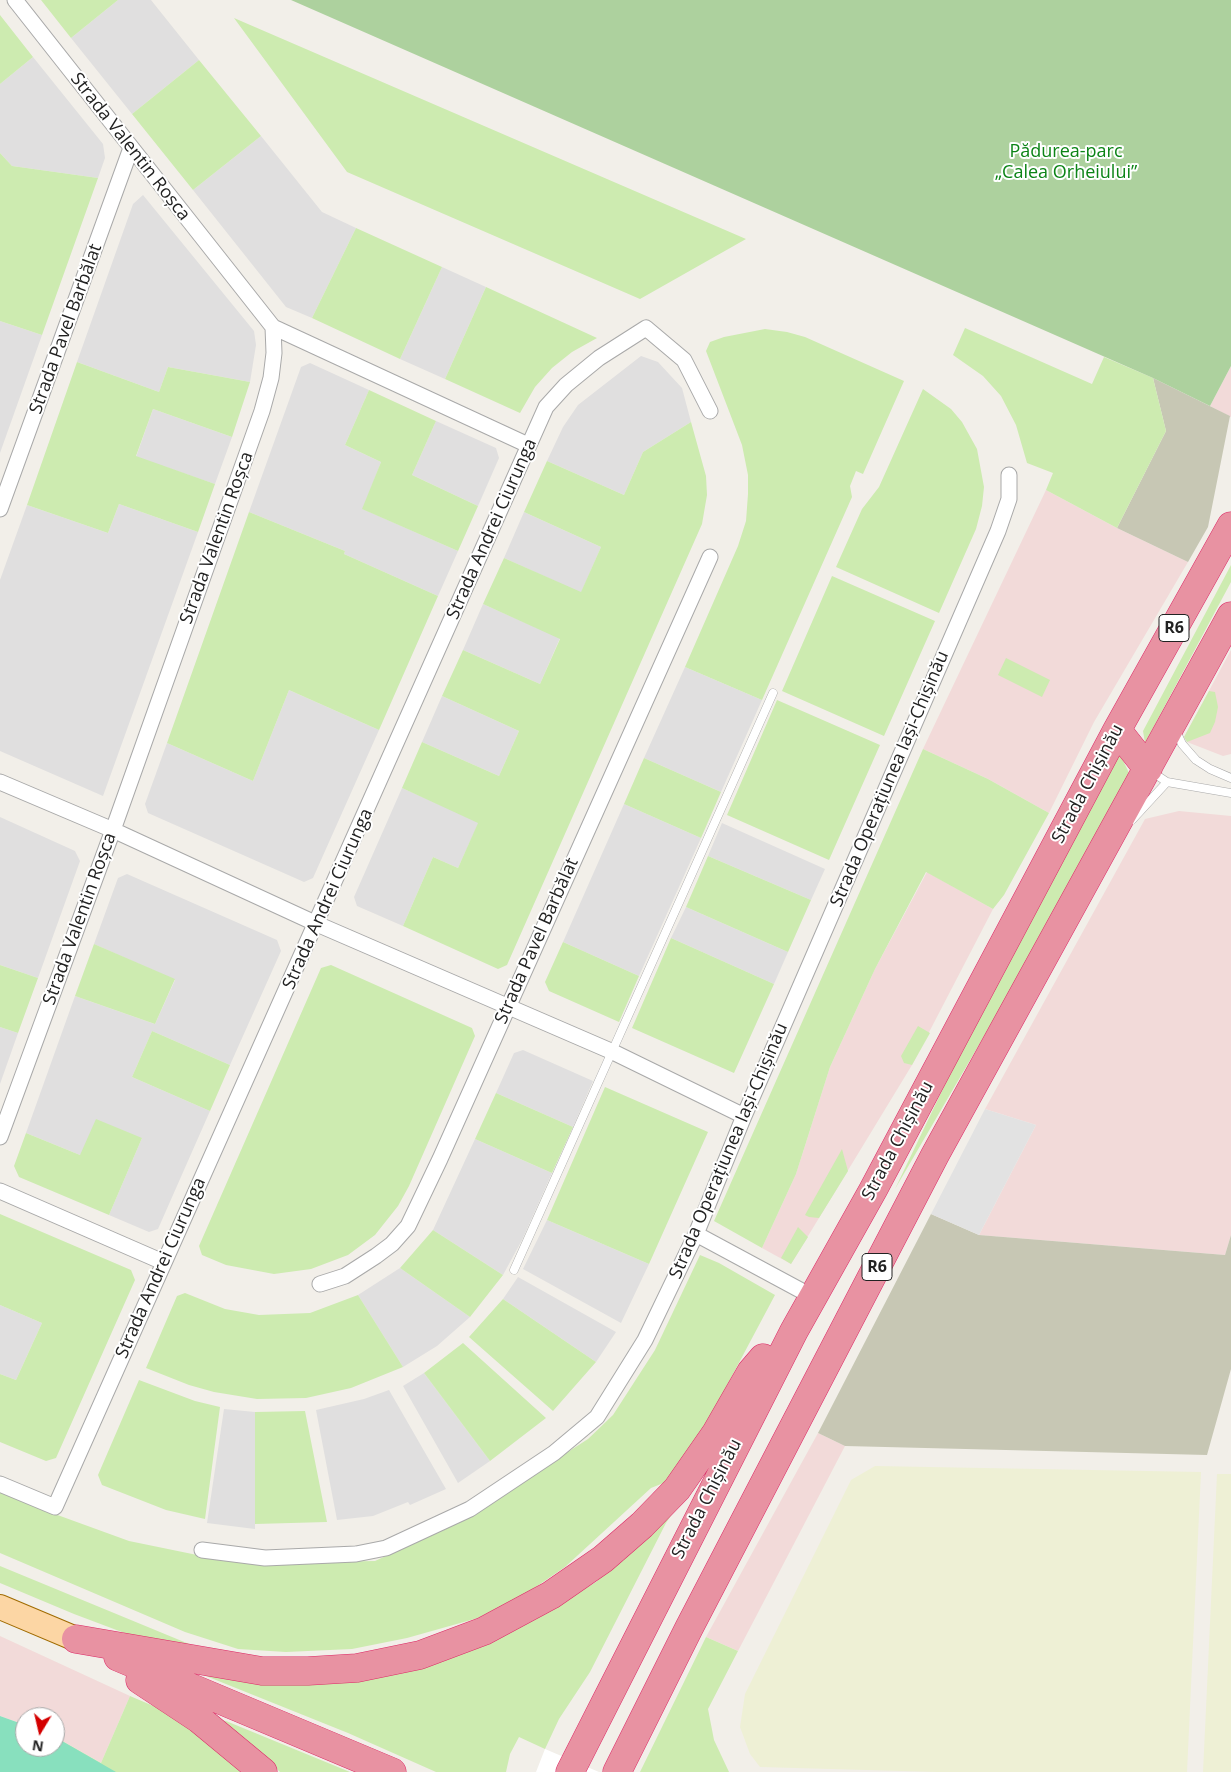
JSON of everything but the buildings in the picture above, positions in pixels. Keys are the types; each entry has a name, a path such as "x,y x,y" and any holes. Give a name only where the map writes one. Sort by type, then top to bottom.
{"highway":[{"name":"Strada Chișinău","path":"573,1767 794,1330 873,1190 1117,730 1231,526"},
{"name":"R6","path":"617,1772 689,1628 935,1155 1104,850 1158,776 1173,723 1231,616"},
{"path":"1117,730 1158,776"},
{"path":"76,1639 262,1671 308,1671 357,1668 420,1655 484,1631 551,1595 604,1559 642,1525 677,1489 716,1433 759,1361 794,1330"},
{"path":"76,1639 199,1718 263,1772"},
{"path":"76,1639 392,1772"}],"main road":[{"path":"0,1608 76,1639"}],"street":[{"name":"Strada Valentin Roșca","path":"0,1137 113,830 262,411 271,378 274,353 273,327 15,0"},
{"name":"Strada Pavel Barbălat","path":"0,509 131,148"},
{"path":"273,327 528,445"},
{"name":"Strada Andrei Ciurunga","path":"0,1484 55,1507 163,1262 317,924 546,407 566,386 599,358 646,328 684,360 710,411"},
{"name":"Strada Operațiunea Iași-Chișinău","path":"202,1550 264,1558 356,1554 386,1548 470,1509 554,1453 597,1417 645,1340 696,1234 744,1116 998,531 1008,499 1009,475"},
{"name":"Strada Pavel Barbălat","path":"320,1284 345,1276 376,1256 392,1244 408,1226 440,1159 710,557"},
{"path":"0,782 113,830 317,924 613,1052 744,1116"},
{"path":"0,1191 163,1262"},
{"path":"696,1234 813,1297"}],"lane":[{"path":"514,1270 773,693"},
{"path":"1173,723 1182,744 1196,760 1210,770 1231,778"},
{"path":"1158,776 1231,793"}],"shaded area":[{"path":"118,0 151,0 199,60 132,114 71,38"},
{"path":"33,57 103,144 105,158 98,178 12,166 0,153 0,84"},
{"path":"261,136 322,212 356,228 312,318 286,307 193,190"},
{"path":"143,195 254,331 256,345 250,382 168,367 159,392 77,362 133,204"},
{"path":"442,267 486,287 445,379 400,359"},
{"path":"0,321 42,335 0,453"},
{"path":"641,356 658,362 682,388 691,422 643,452 624,495 547,461 563,427 578,405"},
{"path":"310,363 369,390 345,445 381,462 363,509 458,551 438,596 344,554 345,551 249,512 301,367"},
{"path":"1231,366 1231,417 1210,406"},
{"path":"1153,378 1230,416 1208,527 1188,562 1117,528 1166,431"},
{"path":"153,409 232,437 215,484 136,457"},
{"path":"436,421 496,448 499,458 478,506 412,475"},
{"path":"1046,490 1117,528 1188,562 1094,722 1049,813 988,779 923,749"},
{"path":"119,504 198,532 103,796 0,751 0,580 27,505 108,533"},
{"path":"524,512 601,547 581,593 504,558"},
{"path":"483,604 560,638 540,684 463,650"},
{"path":"1231,650 1231,754 1223,756 1187,742 1184,737"},
{"path":"685,667 762,700 721,792 644,758"},
{"path":"289,690 379,730 313,878 304,882 148,813 145,804 167,743 253,781"},
{"path":"442,696 519,731 499,776 422,742"},
{"path":"402,788 479,822 458,868 433,857 403,926 357,906 354,897"},
{"path":"624,804 701,838 639,976 563,942"},
{"path":"1179,811 1231,816 1231,1235 1225,1255 979,1235 1036,1125 985,1109 1145,819"},
{"path":"0,817 75,851 80,861 38,978 0,965"},
{"path":"722,823 825,869 811,900 708,856"},
{"path":"927,872 993,909 912,1065 791,1264 762,1248 796,1174 830,1067 875,969"},
{"path":"127,874 277,940 281,951 230,1065 152,1031 132,1077 210,1111 158,1229 149,1232 109,1215 142,1138 80,1155 26,1133 75,996 155,1024 175,980 94,944 118,878"},
{"path":"686,907 788,952 774,984 671,938"},
{"path":"0,1027 18,1033 0,1084"},
{"path":"523,1050 593,1081 573,1127 496,1093 514,1053"},
{"path":"985,1109 1036,1125 979,1235 931,1214"},
{"path":"475,1139 552,1173 522,1240 503,1275 433,1230"},
{"path":"931,1214 979,1235 1225,1255 1231,1235 1231,1369 1207,1455 845,1446 818,1433"},
{"path":"547,1220 649,1264 621,1323 523,1269"},
{"path":"400,1268 470,1317 437,1346 403,1367 358,1295"},
{"path":"518,1277 616,1332 596,1362 503,1299"},
{"path":"0,1305 42,1323 16,1380 0,1374"},
{"path":"424,1373 490,1461 458,1483 403,1386"},
{"path":"389,1390 446,1489 410,1505 408,1502 373,1516 337,1520 316,1410 364,1399"},
{"path":"224,1409 255,1412 255,1529 207,1523"},
{"path":"818,1433 845,1446 738,1651 706,1637"},
{"path":"875,1466 1201,1472 1187,1772 937,1772 760,1767 750,1754 740,1727 745,1694 851,1480"},
{"path":"1217,1474 1231,1474 1231,1772 1203,1772"},
{"path":"0,1636 130,1696 101,1763 65,1743 65,1707 15,1707 15,1721 0,1716"}],"green space":[{"path":"41,0 118,0 71,38"},
{"name":"Pădurea-parc „Calea Orheiului”","path":"291,0 1231,0 1231,366 1210,406 1153,378"},
{"path":"0,15 33,57 0,84"},
{"path":"234,18 746,239 640,299 347,172"},
{"path":"199,60 261,136 193,190 132,114"},
{"path":"0,153 12,166 98,178 42,335 0,321"},
{"path":"356,228 442,267 400,359 312,318"},
{"path":"486,287 597,338 572,352 552,368 535,387 520,413 445,379"},
{"path":"965,328 1092,384 1104,357 1153,378 1166,431 1117,528 1046,490 1053,473 1027,463 1016,425 1001,396 983,376 953,355"},
{"path":"765,329 805,337 904,381 863,474 856,471 850,486 852,497 762,700 685,667 738,546 746,521 748,494 748,475 742,445 706,351 710,342 724,337"},
{"path":"77,362 159,392 168,367 250,382 232,437 153,409 136,456 215,484 198,532 119,504 108,533 27,505"},
{"path":"923,389 951,409 962,422 977,449 984,487 982,506 976,529 939,613 836,567 862,509 879,487"},
{"path":"369,390 436,421 412,475 478,506 458,551 362,509 381,462 345,445"},
{"path":"691,422 706,476 707,495 702,524 507,965 498,969 403,926 433,857 458,868 478,823 402,788 422,742 499,776 519,731 442,696 463,650 540,684 560,639 483,604 504,558 581,592 601,547 524,512 547,461 624,495 643,452"},
{"path":"249,512 345,551 344,554 438,596 379,730 289,690 253,781 167,743"},
{"path":"1231,565 1231,582 1145,743 1143,731"},
{"path":"832,576 935,621 884,736 782,691"},
{"path":"1006,658 1050,680 1042,697 998,675"},
{"path":"1209,691 1215,692 1218,707 1215,722 1210,733 1187,742 1184,737"},
{"path":"777,700 880,745 829,860 727,815"},
{"path":"923,749 988,779 1049,813 1004,895 993,909 926,872 875,969 830,1067 796,1174 762,1248 714,1221"},
{"path":"1119,752 1129,773 1033,952 895,1189 962,1049"},
{"path":"644,758 721,792 701,838 624,804"},
{"path":"708,856 811,900 788,952 686,907"},
{"path":"671,938 774,984 734,1073 632,1028"},
{"path":"563,942 639,976 619,1022 549,991 545,982"},
{"path":"94,944 175,979 155,1024 75,996"},
{"path":"0,965 38,978 18,1033 0,1027"},
{"path":"331,965 472,1028 475,1036 409,1186 398,1206 375,1235 348,1255 311,1269 274,1274 226,1265 202,1255 199,1246 321,968"},
{"path":"918,1026 930,1033 912,1065 904,1063 901,1056"},
{"path":"152,1031 230,1065 210,1111 132,1077"},
{"path":"605,1087 708,1132 649,1264 547,1220"},
{"path":"496,1093 573,1127 552,1173 475,1139"},
{"path":"96,1119 142,1138 109,1215 19,1177 14,1166 26,1133 80,1155"},
{"path":"842,1149 848,1171 819,1218 805,1215"},
{"path":"0,1214 131,1270 135,1280 56,1458 46,1461 0,1442 0,1374 16,1380 42,1323 0,1305"},
{"path":"798,1227 808,1237 791,1264 781,1258"},
{"path":"433,1230 503,1275 470,1317 400,1268"},
{"path":"700,1255 719,1263 775,1295 692,1451 666,1482 651,1488 565,1567 527,1593 478,1618 407,1638 352,1649 286,1652 238,1649 185,1632 0,1553 0,1491 52,1513 129,1541 202,1556 258,1563 375,1561 421,1540 512,1488 588,1439 613,1415 655,1350"},
{"path":"185,1293 225,1309 259,1315 310,1313 358,1295 403,1367 351,1388 306,1398 257,1399 214,1392 189,1385 146,1368 177,1296"},
{"path":"503,1299 596,1362 553,1411 469,1337"},
{"path":"463,1343 546,1418 490,1461 424,1373"},
{"path":"139,1380 195,1401 220,1407 205,1519 166,1510 102,1485 98,1475"},
{"path":"305,1411 327,1522 255,1524 255,1412"},
{"path":"684,1497 666,1523 590,1672 559,1719 545,1749 519,1737 510,1754 506,1772 436,1772 348,1733 201,1674 272,1682 534,1619 596,1582"},
{"path":"0,1566 223,1658 151,1643 74,1614 0,1583"},
{"path":"706,1637 738,1651 708,1709 714,1740 729,1772 640,1772"},
{"path":"130,1696 158,1708 196,1732 246,1772 87,1772 65,1755 65,1743 101,1763"},
{"path":"0,1716 15,1721 15,1757 65,1757 65,1743 116,1772 0,1772"},
{"path":"220,1720 350,1772 280,1772 247,1740"}],"pier":[{"path":"545,1749 599,1772 536,1772"}]}
